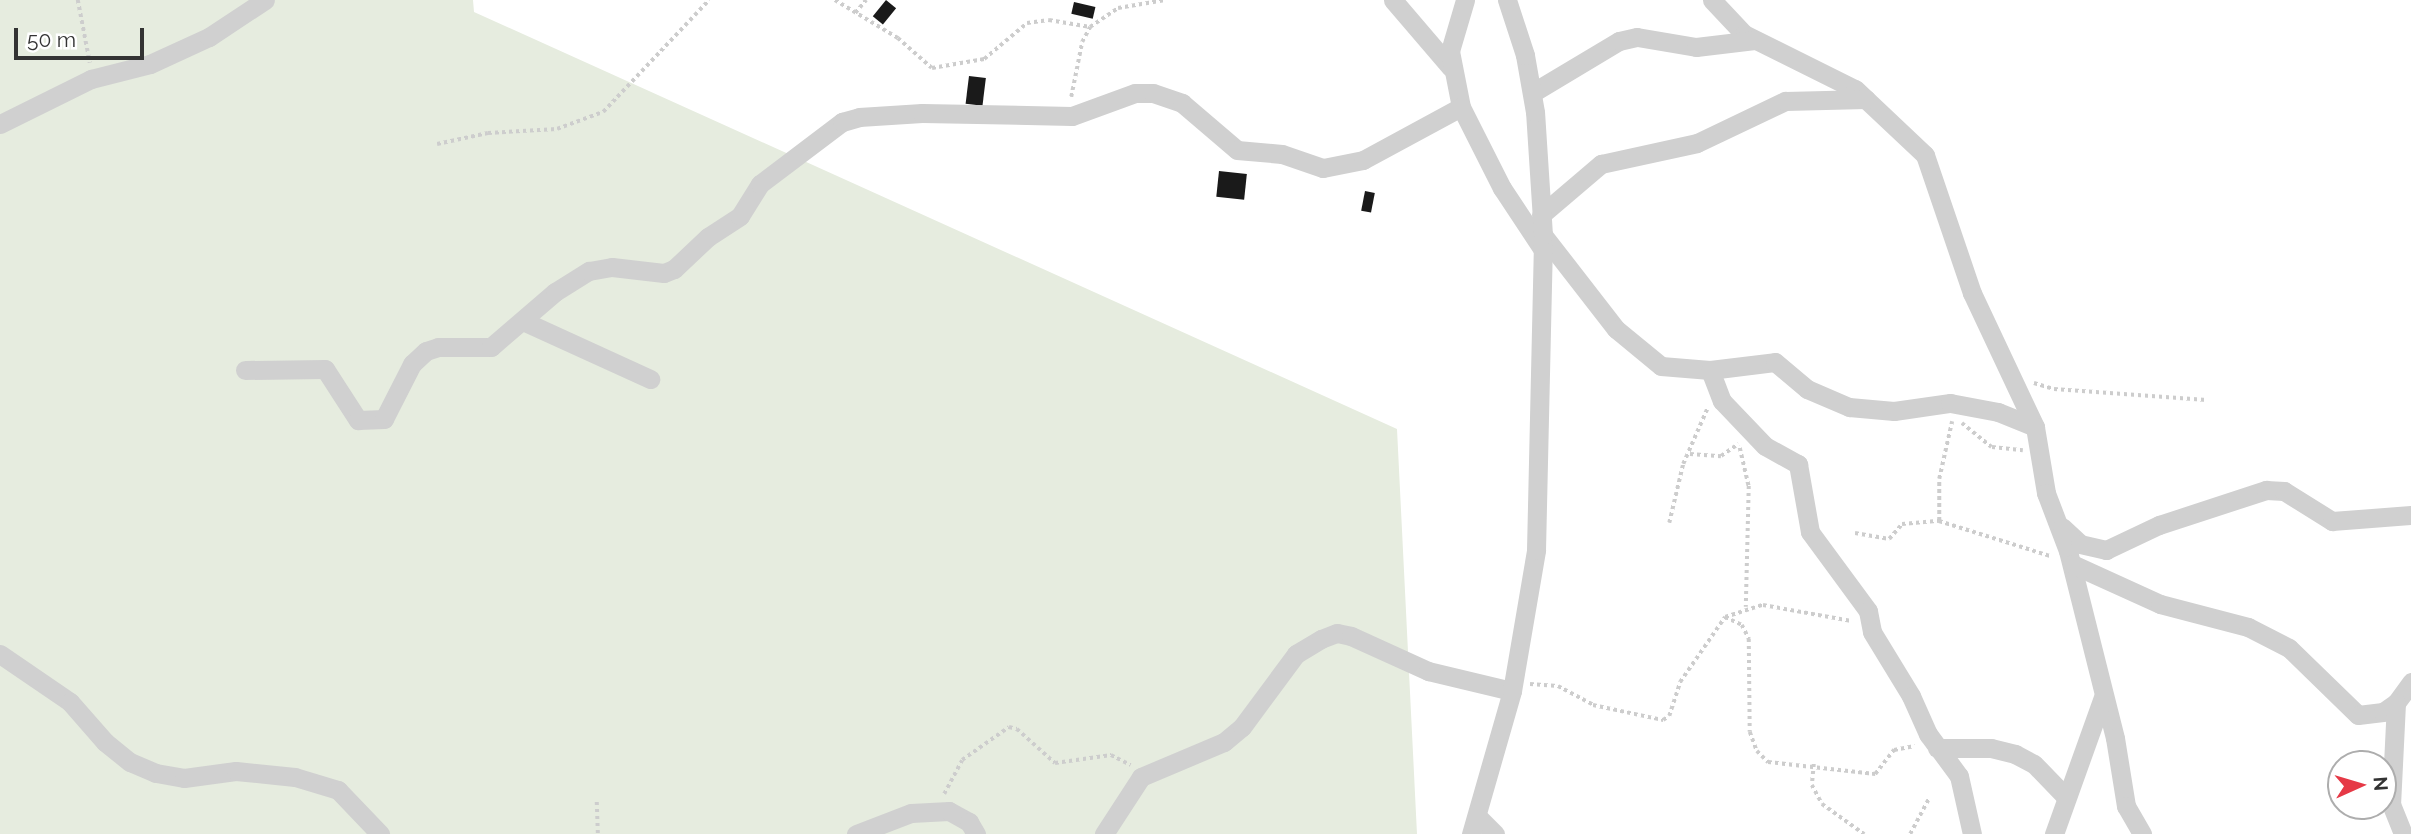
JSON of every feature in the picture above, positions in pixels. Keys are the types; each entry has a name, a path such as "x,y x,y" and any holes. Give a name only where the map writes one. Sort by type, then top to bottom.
{"street":[{"path":"0,124 90,79 150,64 240,20 265,0"},
{"path":"1394,0 1451,68"},
{"path":"1465,0 1454,28 1451,68 1461,107 1502,188 1543,243 1608,320 1645,357 1661,366 1710,369 1774,362 1818,394 1868,410 1946,409 1998,412 2035,427"},
{"path":"1495,834 1474,825 1513,687 1536,550 1543,243 1532,93 1507,0"},
{"path":"1717,2 1755,40 1867,99 1925,155 1972,293 2035,427 2046,493 2071,565 2138,832"},
{"path":"1532,93 1619,41 1637,37 1696,47 1755,40"},
{"path":"245,370 326,369 358,420 378,421 388,415 412,364 426,351 491,347 555,292 589,271 612,267 664,272 682,264 708,237 740,216 760,184 842,122 922,113 1067,116 1135,93 1153,93 1182,103 1237,150 1282,154 1323,168 1363,160 1461,107"},
{"path":"1541,215 1601,164 1697,143 1786,101 1867,99"},
{"path":"523,321 650,379"},
{"path":"1710,369 1717,393 1745,436 1796,461 1810,532 1868,611 1875,635 1937,748 1959,775 1972,834"},
{"path":"2058,524 2080,544 2106,550 2159,525 2266,489 2284,491 2332,521 2411,515"},
{"path":"2071,565 2119,590 2259,632 2289,648 2352,712 2365,716 2396,703 2411,682"},
{"path":"1104,834 1128,791 1154,768 1224,742 1242,727 1296,654 1337,634 1428,671 1513,687"},
{"path":"0,654 70,702 105,742 130,762 156,773 184,778 236,771 295,777 338,790 380,834"},
{"path":"2054,834 2103,696"},
{"path":"2396,703 2391,804 2403,834"},
{"path":"1937,748 1991,748 2015,754 2034,764 2066,797"},
{"path":"856,834 897,816 942,811 957,814 976,834"}],"path":[{"path":"78,0 89,50 90,79"},
{"path":"437,144 488,134 557,129 597,115 709,0"},
{"path":"835,0 898,38 932,68 984,59 1027,23 1049,20 1090,27"},
{"path":"855,13 866,0"},
{"path":"1067,116 1082,42 1090,27 1118,8 1165,0"},
{"path":"2009,376 2054,389 2207,400"},
{"path":"1669,523 1683,464 1717,393"},
{"path":"1946,409 1992,447 2039,450"},
{"path":"1939,521 1946,409"},
{"path":"1690,454 1721,456 1745,436"},
{"path":"1745,436 1749,486 1746,607"},
{"path":"1855,533 1889,539 1902,524 1939,521 2071,565"},
{"path":"1513,687 1558,686 1593,705 1663,720 1670,716 1680,682 1725,617 1746,607 1776,607 1852,621 1864,633 1875,635"},
{"path":"1725,617 1742,625 1749,639 1750,732 1757,751 1773,764 1814,764 1875,774 1900,748 1937,748"},
{"path":"942,811 945,787 962,760 1009,727 1017,729 1055,763 1111,755 1137,768 1154,768"},
{"path":"1814,764 1812,785 1822,804 1864,834"},
{"path":"1910,834 1929,799"},
{"path":"597,802 598,834"}],"shaded area":[{"path":"0,0 473,0 474,12 1397,429 1417,834 0,834"}],"building":[{"path":"886,0 896,8 883,25 873,16"},
{"path":"1074,2 1095,7 1093,19 1071,14"},
{"path":"969,76 986,78 982,106 966,104"},
{"path":"1219,171 1247,174 1244,200 1216,197"},
{"path":"1365,191 1375,193 1371,213 1361,211"}]}
